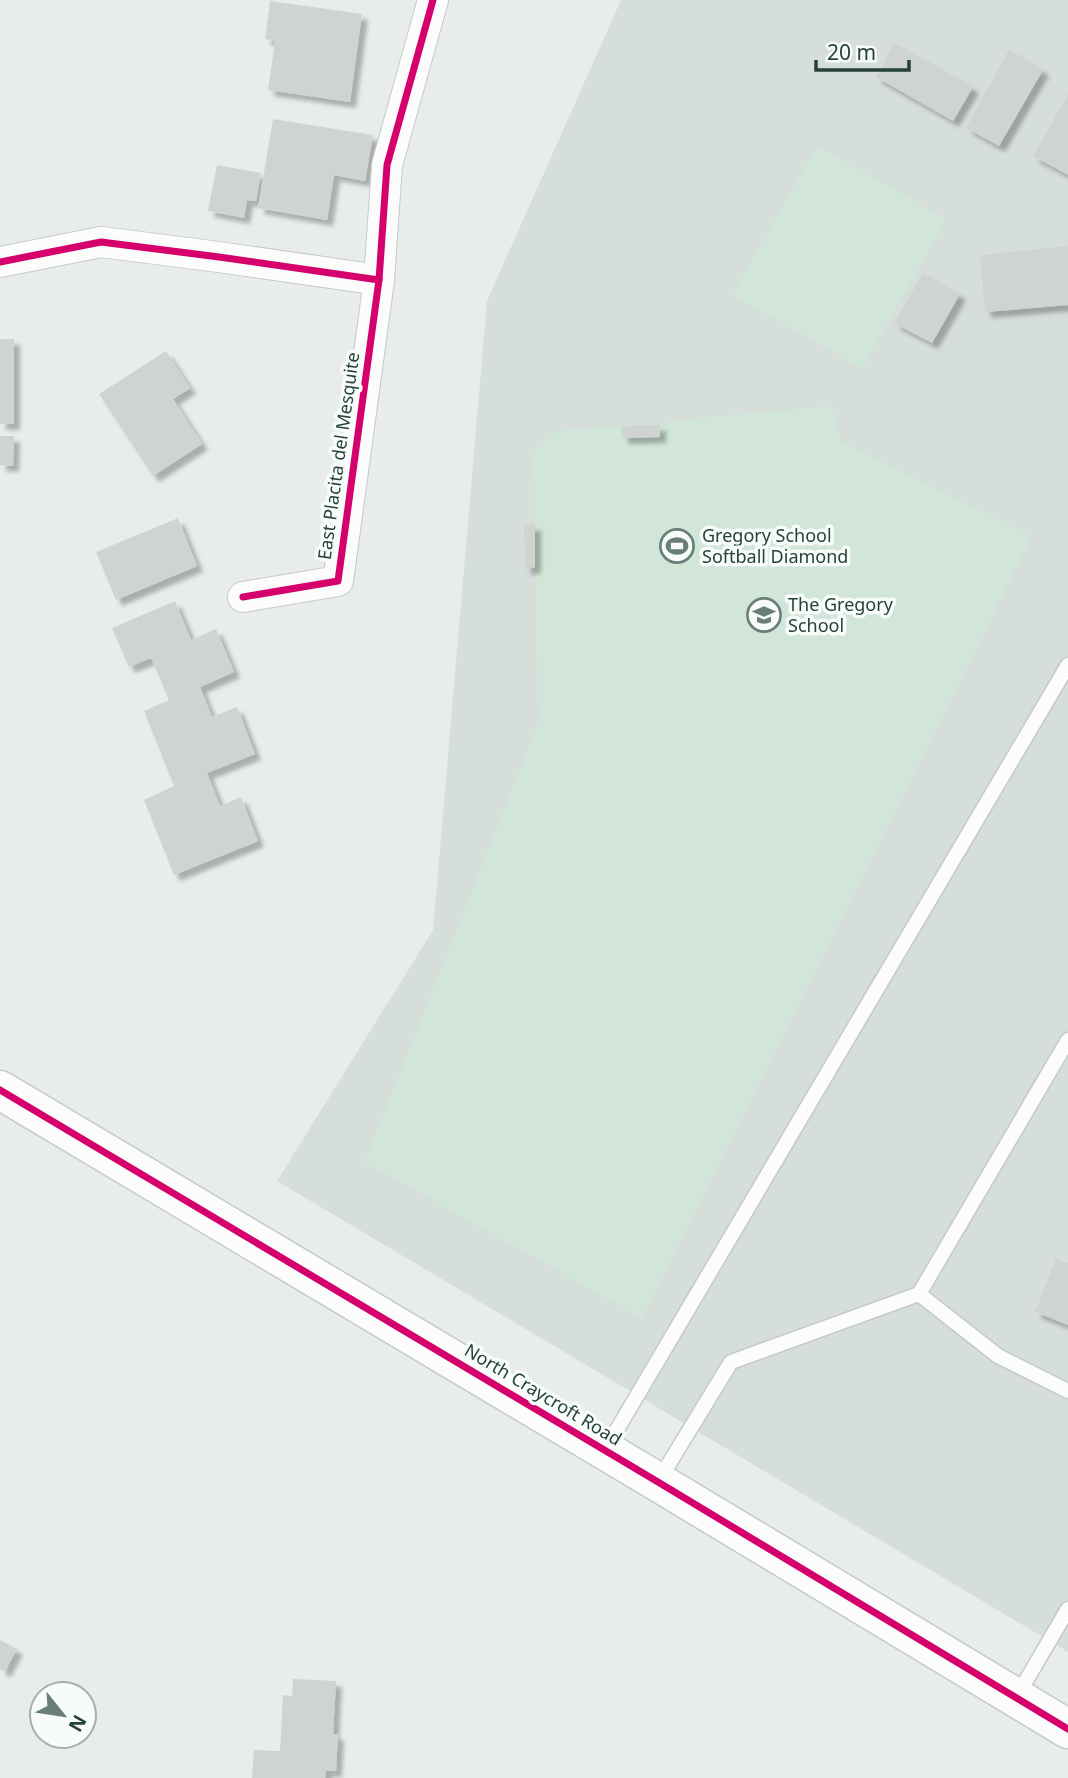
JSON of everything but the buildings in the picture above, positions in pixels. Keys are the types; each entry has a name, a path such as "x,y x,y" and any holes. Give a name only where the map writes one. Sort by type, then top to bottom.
{"main road":[{"name":"North Craycroft Road","path":"0,1090 605,1450 1068,1730"}],"street":[{"name":"East Placita del Mesquite","path":"243,597 338,581 380,280 387,165 433,0"},
{"path":"0,262 101,243 380,280"}],"lane":[{"path":"605,1450 1068,665"},
{"path":"658,1482 731,1362 919,1294 1068,1040"},
{"path":"919,1294 998,1356 1068,1391"},
{"path":"1016,1698 1068,1609"}],"shaded area":[{"name":"The Gregory School","path":"621,0 1068,0 1068,1652 277,1181 433,930 487,301"}],"green space":[{"path":"817,146 946,219 862,368 733,295"},
{"path":"832,406 841,442 1032,536 642,1318 365,1162 538,724 534,453 557,431 660,425 686,419"}],"cycle path":[{"path":"243,597 338,581 379,280 387,165 433,0"},
{"path":"0,262 101,242 379,280"},
{"path":"0,1090 1068,1729"}],"place":[{"name":"Gregory School Softball Diamond","path":"677,546"},
{"name":"The Gregory School","path":"764,615"}]}
